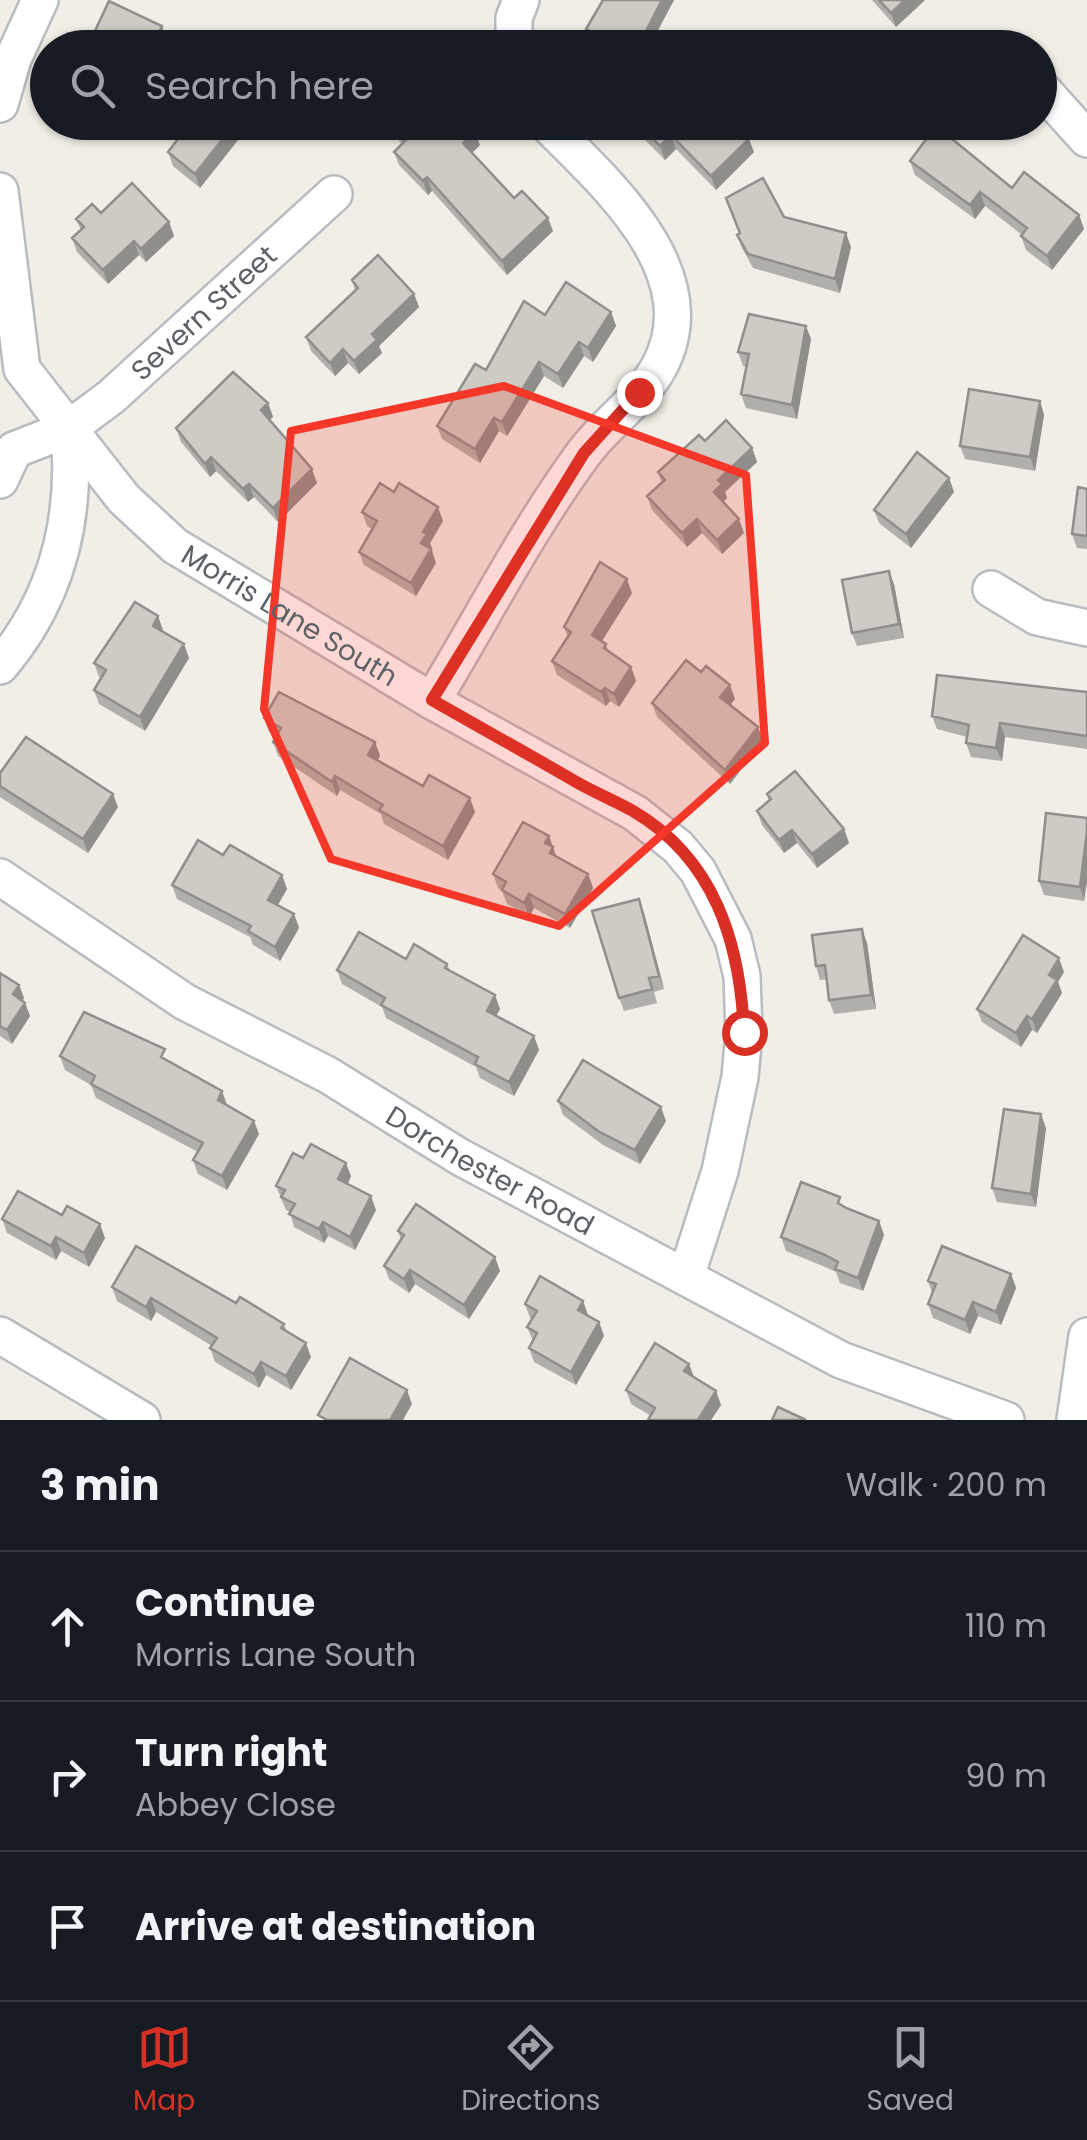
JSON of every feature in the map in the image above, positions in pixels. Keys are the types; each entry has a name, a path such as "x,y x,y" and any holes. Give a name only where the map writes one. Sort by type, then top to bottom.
{"street":[{"path":"0,104 13,59 40,0"},
{"path":"514,30 514,18 522,0"},
{"path":"1057,106 1087,139"},
{"path":"432,700 584,453 658,369 670,340 671,314 664,280 646,235 619,197 563,140"},
{"name":"Morris Lane South","path":"0,191 22,369 124,500 176,546 432,700 636,812 678,847 698,871 734,939 742,976 740,1077 720,1172 686,1277"},
{"name":"Severn Street","path":"0,480 22,444 68,429 111,397 334,194"},
{"path":"0,666 22,640 49,588 67,532 73,482 68,429"},
{"path":"991,590 1037,617 1087,628"},
{"name":"Dorchester Road","path":"0,877 185,1002 328,1075 460,1157 841,1360 1006,1420"},
{"path":"0,1334 142,1420"},
{"path":"1075,1420 1087,1336"}],"highlighted area":[{"path":"504,386 746,475 765,743 559,926 331,859 264,709 291,431"}],"building":[{"path":"603,0 662,0 647,30 586,29"},
{"path":"879,0 905,0 891,13"},
{"path":"109,1 162,26 160,30 95,30"},
{"path":"177,140 222,140 195,174 168,152"},
{"path":"406,140 466,140 463,143 514,198 522,191 548,218 502,261 427,177 423,181 394,152"},
{"path":"676,140 748,140 711,176"},
{"path":"926,140 953,140 1012,188 1024,172 1079,215 1047,256 1021,236 1027,228 980,192 970,205 910,161"},
{"path":"763,178 784,217 846,233 835,279 748,254 737,235 740,233 726,198"},
{"path":"132,183 169,222 141,249 134,241 103,270 72,238 84,227 76,219 92,204 101,213"},
{"path":"378,255 414,294 372,334 377,340 354,361 343,349 330,363 306,337 358,288 352,280"},
{"path":"566,282 611,312 588,348 579,342 558,374 539,362 502,422 494,418 475,449 437,426 475,364 486,370 524,301 545,315"},
{"path":"749,314 806,326 792,405 741,394 749,354 738,352"},
{"path":"233,372 268,403 261,410 312,469 273,508 249,484 243,489 211,457 205,464 176,428"},
{"path":"969,389 1040,401 1030,457 960,446"},
{"path":"726,420 752,448 718,480 722,484 714,492 739,519 717,540 697,519 682,533 647,496 665,480 658,472 699,435 705,441"},
{"path":"917,452 949,478 906,534 874,510"},
{"path":"380,483 394,492 399,483 438,507 421,543 431,549 411,583 359,552 377,521 362,512"},
{"path":"1078,487 1087,489 1087,536 1072,534"},
{"path":"600,562 627,579 592,635 631,667 614,694 605,688 601,692 552,661 571,632 564,627"},
{"path":"889,571 899,624 852,633 842,580"},
{"path":"135,602 158,616 153,626 184,644 140,717 94,690 106,670 94,663"},
{"path":"686,660 701,672 706,666 730,685 720,697 758,727 725,770 652,703"},
{"path":"937,675 1087,692 1087,736 1000,723 996,748 966,743 969,725 932,716"},
{"path":"279,692 375,742 368,755 423,786 429,775 470,798 443,846 379,810 383,805 335,776 332,782 273,742 281,728 264,718"},
{"path":"26,737 113,794 83,839 0,786 0,773"},
{"path":"795,771 844,829 812,854 792,830 779,840 757,811 771,799 767,794"},
{"path":"1046,813 1087,818 1080,887 1039,881"},
{"path":"523,822 549,836 545,843 553,847 550,853 588,874 565,914 529,894 524,903 502,890 506,882 493,874"},
{"path":"198,840 223,855 230,845 282,875 268,900 294,914 275,947 248,931 251,926 172,885"},
{"path":"639,899 659,976 649,978 652,989 619,998 592,911"},
{"path":"862,929 871,995 829,1000 825,965 816,966 812,935"},
{"path":"359,932 406,959 414,944 447,964 445,968 495,995 487,1011 534,1036 509,1082 475,1064 478,1057 381,1005 385,998 337,970"},
{"path":"1023,935 1059,958 1049,975 1057,980 1032,1019 1027,1016 1016,1033 977,1009"},
{"path":"0,973 19,985 13,994 25,1003 7,1030 0,1026"},
{"path":"84,1012 165,1049 161,1057 222,1091 218,1100 254,1121 222,1176 193,1160 203,1143 91,1084 95,1076 60,1056"},
{"path":"583,1060 661,1107 635,1150 598,1131 558,1101"},
{"path":"1004,1109 1041,1114 1031,1194 992,1188"},
{"path":"311,1144 346,1163 338,1179 371,1196 350,1237 323,1222 319,1229 289,1214 295,1204 281,1197 285,1190 276,1186 293,1153 303,1158"},
{"path":"801,1182 840,1197 838,1203 846,1208 879,1221 858,1278 835,1269 838,1262 825,1255 781,1237"},
{"path":"18,1191 62,1215 67,1206 100,1224 84,1253 56,1237 51,1246 2,1219"},
{"path":"416,1204 495,1257 464,1305 410,1270 404,1279 384,1266 404,1235 398,1231"},
{"path":"136,1246 236,1303 240,1297 284,1324 281,1328 306,1343 286,1376 261,1362 254,1374 210,1348 217,1338 151,1298 146,1307 112,1287"},
{"path":"942,1246 1011,1274 996,1312 973,1302 965,1320 928,1304 936,1284 928,1281"},
{"path":"540,1276 583,1301 578,1310 599,1322 571,1372 529,1348 537,1333 527,1327 537,1311 525,1304"},
{"path":"655,1343 689,1364 684,1371 716,1391 698,1420 648,1420 655,1408 626,1390"},
{"path":"350,1358 407,1390 390,1420 327,1420 318,1415"},
{"path":"778,1407 806,1420 772,1420"}],"route":[{"path":"639,392 584,453 432,700 636,812 678,847 698,871 734,939 742,976 744,1032"}]}
